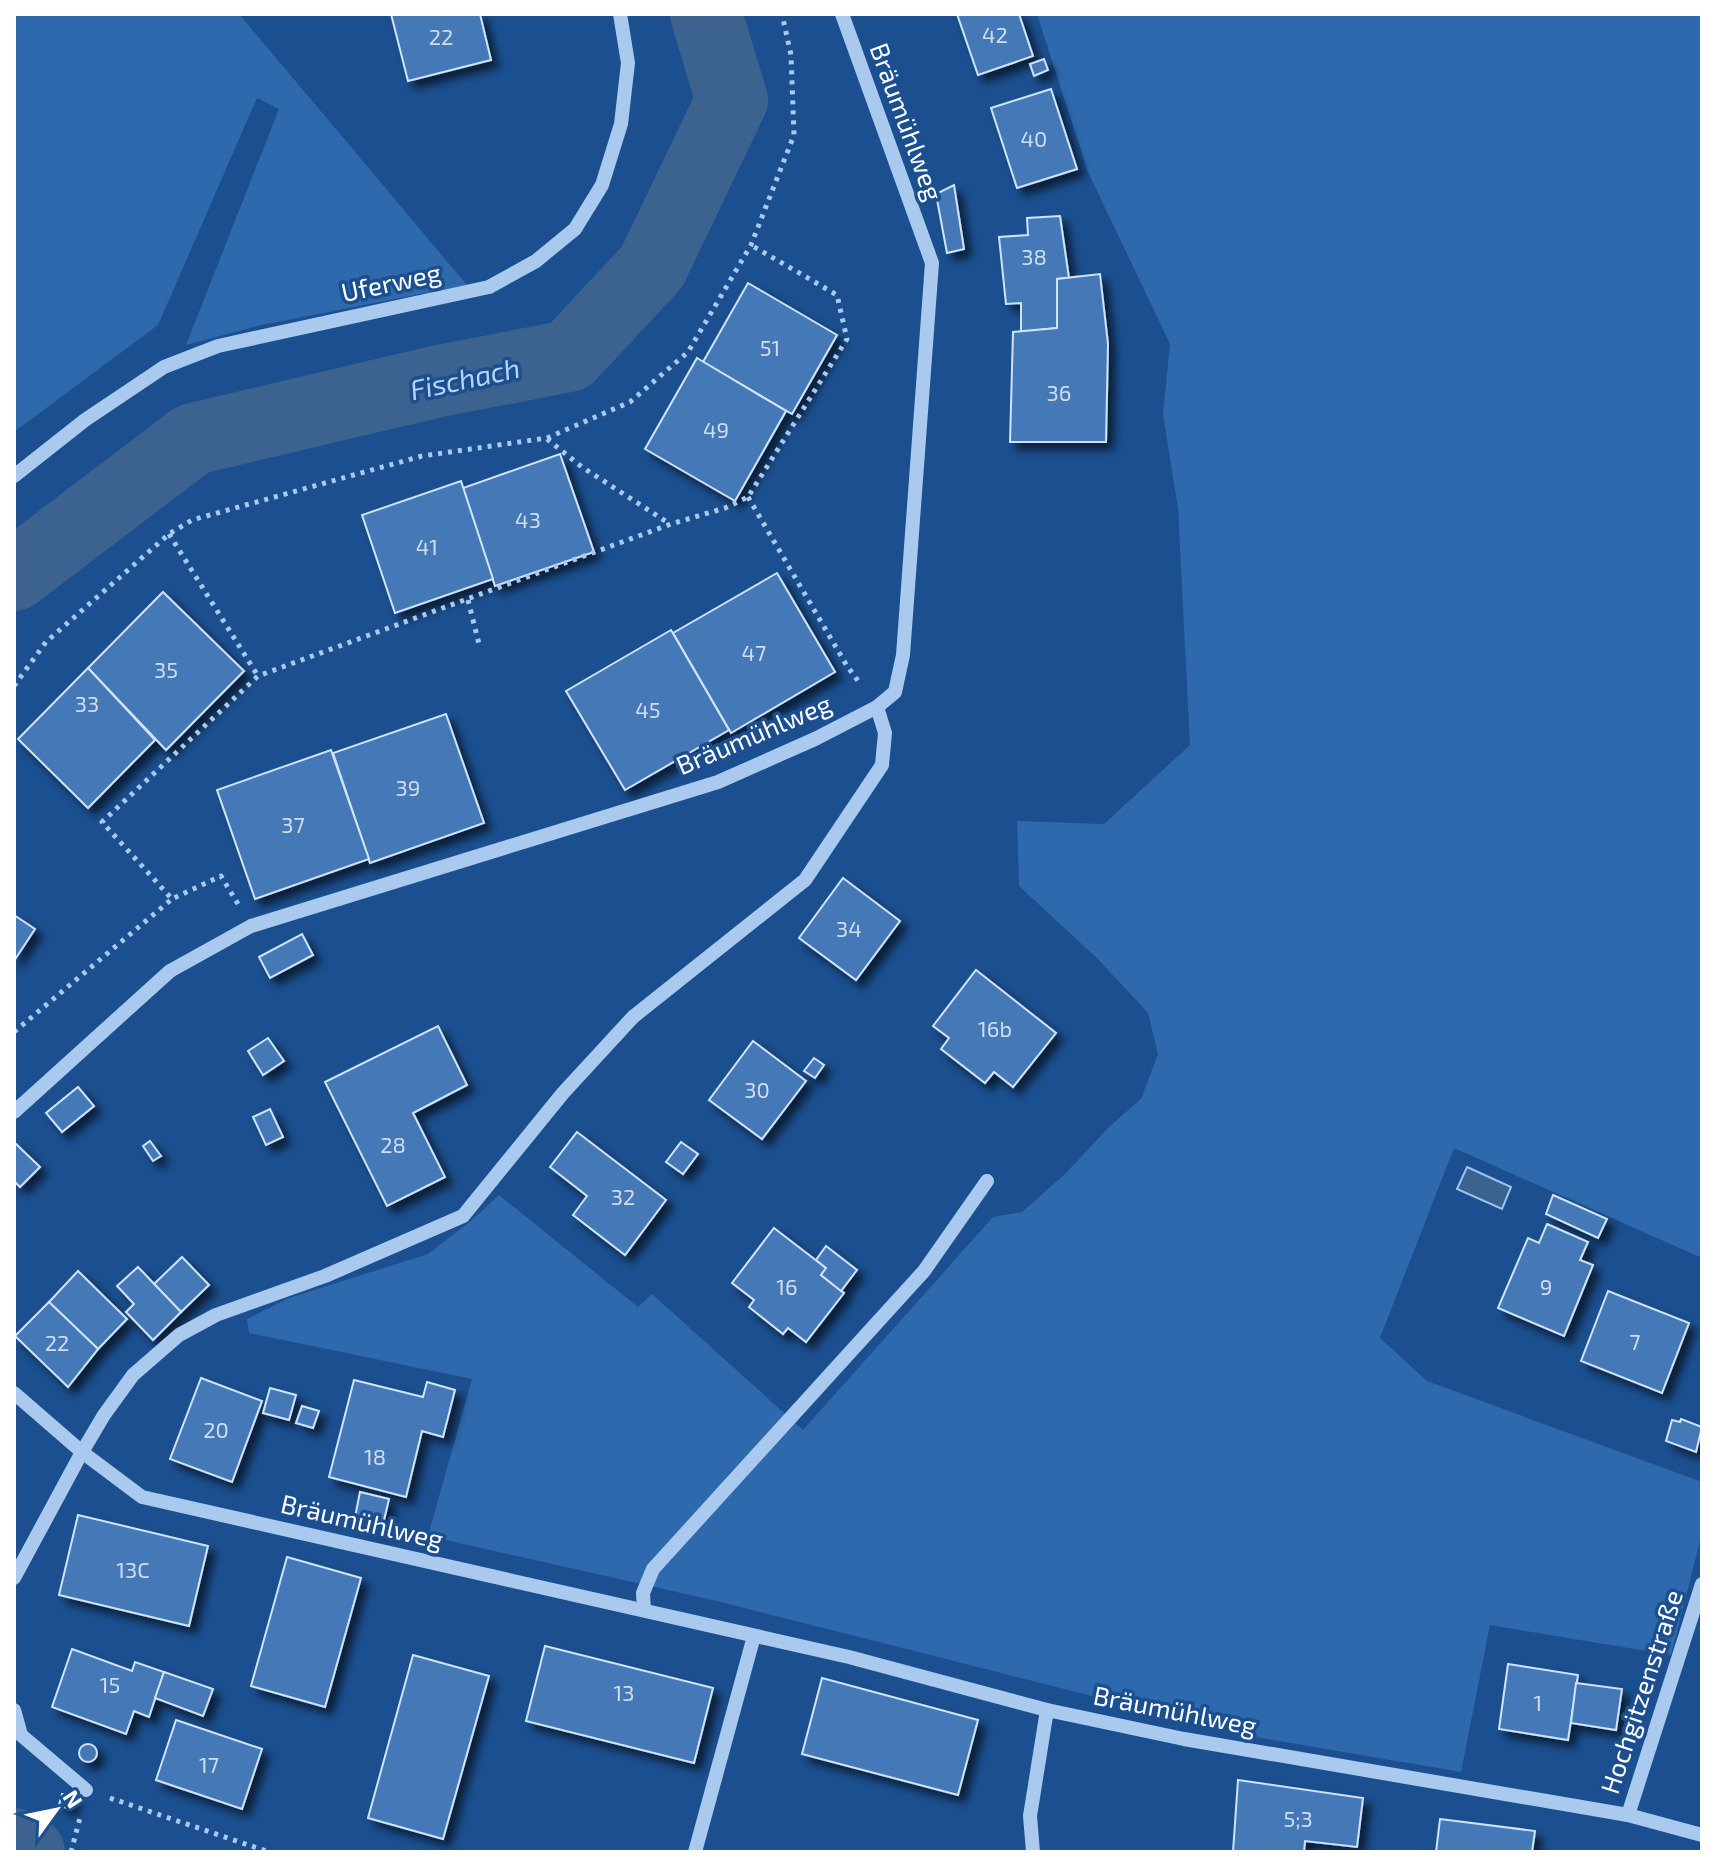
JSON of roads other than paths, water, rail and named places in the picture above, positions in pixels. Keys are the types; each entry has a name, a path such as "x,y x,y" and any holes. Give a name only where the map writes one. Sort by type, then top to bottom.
{"street":[{"name":"Uferweg","path":"14,476 85,420 164,367 218,346 489,287 536,261 575,229 602,185 621,124 628,63 620,14"},
{"name":"Bräumühlweg","path":"14,1112 170,971 251,926 718,782 815,739 877,707 895,692 903,655 932,263 842,14"},
{"path":"14,1578 82,1452 133,1375 179,1335 216,1315 325,1276 463,1216 563,1093 633,1017 805,880 882,765 885,733 877,707"},
{"path":"644,1610 643,1593 653,1569 924,1271 987,1181"},
{"name":"Bräumühlweg","path":"14,1393 82,1452 142,1497 849,1657 1047,1710 1184,1739 1628,1815 1702,1835"},
{"name":"Hochgitzenstraße","path":"1628,1815 1702,1584"},
{"path":"695,1852 754,1636"},
{"path":"14,1710 18,1733 86,1790"},
{"path":"1033,1852 1030,1816 1047,1710"}],"waterway":[{"name":"Fischach","path":"14,575 193,439 439,381 569,356 652,267 732,100 706,14"},
{"name":"Fischach","path":"14,1844 29,1852"}]}
